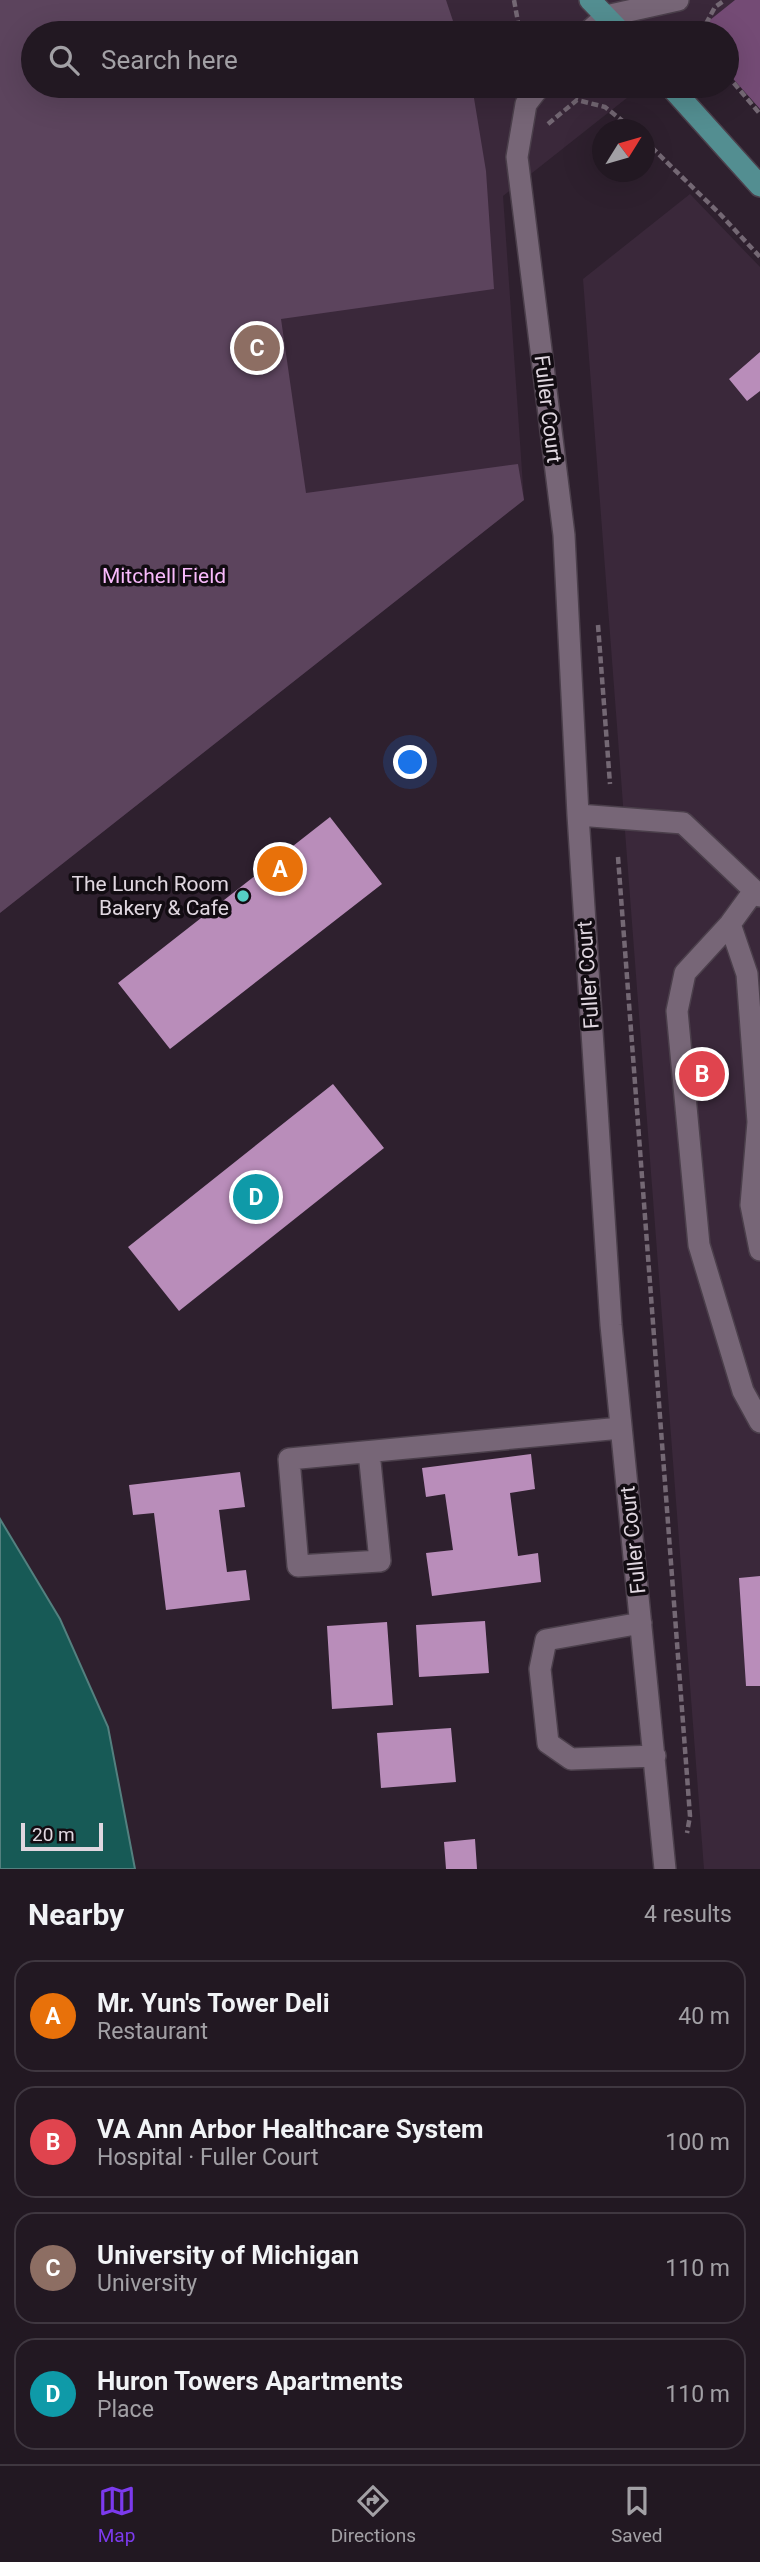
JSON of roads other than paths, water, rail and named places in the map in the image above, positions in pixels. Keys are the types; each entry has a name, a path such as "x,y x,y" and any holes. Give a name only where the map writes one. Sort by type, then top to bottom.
{"main road":[{"path":"590,0 608,8"},
{"path":"681,98 760,186"}],"street":[{"path":"608,8 678,0"},
{"name":"Fuller Court","path":"531,98 526,104 517,157 564,535 578,815 611,1325 665,1869"},
{"path":"578,815 683,823 757,893 685,973 677,1011 699,1245 743,1391 760,1422"},
{"path":"730,924 747,974 758,1122 751,1205 760,1250"},
{"path":"369,1452 380,1561 298,1566 289,1459 621,1428"},
{"path":"641,1623 546,1640 540,1668 548,1743 571,1759 655,1756"}],"place":[{"name":"University of Michigan","path":"257,348"},
{"name":"Mr. Yun's Tower Deli","path":"280,869"},
{"name":"The Lunch Room Bakery & Cafe","path":"243,896"},
{"name":"VA Ann Arbor Healthcare System","path":"702,1074"},
{"name":"Huron Towers Apartments","path":"256,1197"}],"park label":[{"name":"Mitchell Field","path":"164,576"}]}
